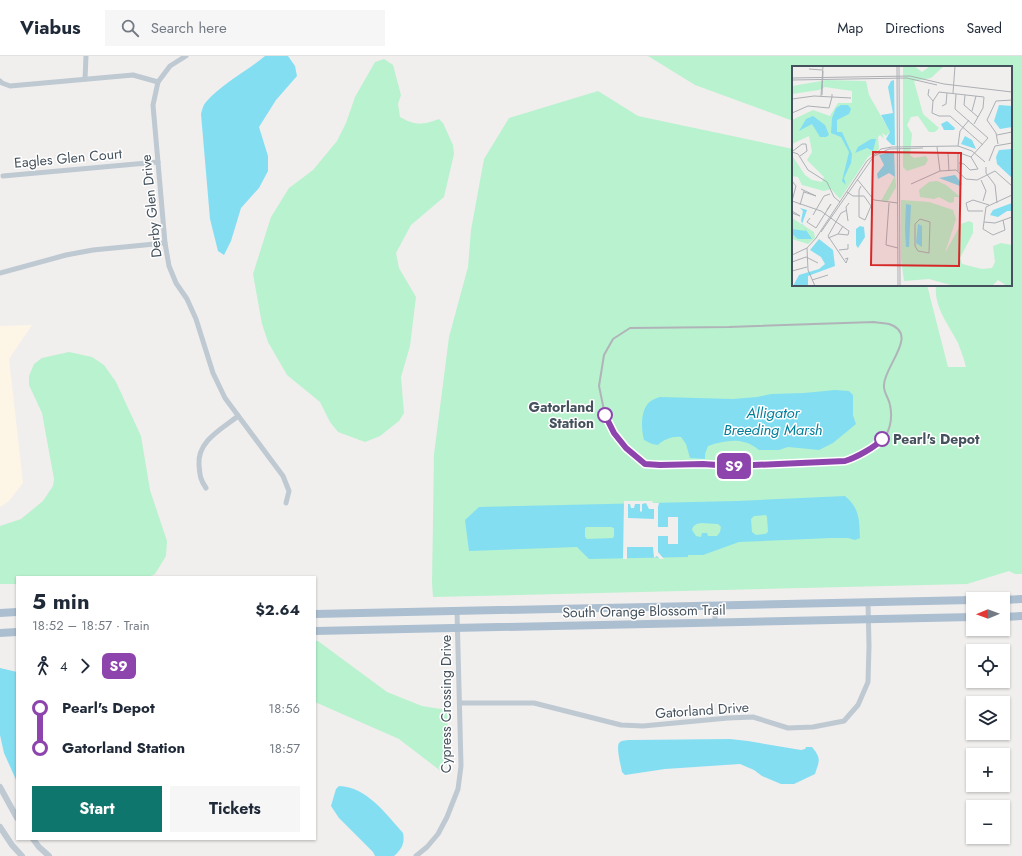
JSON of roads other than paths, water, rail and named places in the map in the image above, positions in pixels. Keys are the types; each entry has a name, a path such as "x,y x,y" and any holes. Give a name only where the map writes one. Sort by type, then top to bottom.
{"main road":[{"path":"1010,600 1022,599"},
{"name":"South Orange Blossom Trail","path":"316,614 966,600"},
{"path":"0,613 16,612"},
{"path":"1010,617 1022,616"},
{"name":"South Orange Blossom Trail","path":"316,631 966,617"},
{"path":"0,632 16,632"}],"street":[{"path":"85,79 86,56"},
{"name":"Derby Glen Drive","path":"186,56 170,66 158,82 153,105 165,243 169,266 176,283 187,299 196,319 213,373 225,398 284,476 289,491 286,502"},
{"path":"0,81 10,86 133,75 158,82"},
{"name":"Eagles Glen Court","path":"3,176 158,162"},
{"path":"0,273 86,251 165,243"},
{"path":"206,488 200,478 198,460 199,453 209,438 238,416"},
{"name":"Gatorland Drive","path":"460,703 534,703 621,725 643,726 728,718 753,718 788,728 813,727 837,723 844,721 858,705 868,682 868,602"},
{"path":"715,606 715,623"},
{"name":"Cypress Crossing Drive","path":"416,856 427,847 438,834 447,817 458,789 461,766 457,611"},
{"path":"0,787 16,816"},
{"path":"0,827 12,845 22,856"},
{"path":"34,840 49,856"}],"water":[{"path":"265,56 288,56 295,66 297,76 276,100 259,127 268,156 268,171 259,188 241,208 231,241 224,255 218,251 210,219 201,114 204,105 212,96"},
{"name":"Alligator Breeding Marsh","path":"835,390 849,391 853,395 853,415 856,424 833,443 819,450 788,447 779,450 759,450 741,441 728,441 708,446 705,459 690,458 686,444 681,437 669,438 658,445 644,440 642,419 645,408 652,400 660,397 733,399 771,394"},
{"path":"845,496 854,505 858,515 860,538 855,540 848,538 831,538 739,542 703,555 688,555 688,557 589,559 577,547 469,551 465,520 479,507 737,501","holes":["766,515 768,532 765,534 756,535 752,532 751,519 754,516","696,524 718,524 721,527 720,532 717,536 708,536 707,533 702,533 701,537 696,536 692,530","586,527 611,527 614,528 614,536 613,538 587,539 585,537"]},
{"path":"0,668 16,672 16,780 4,753 0,735"},
{"path":"730,739 801,750 805,749 806,747 812,747 819,760 818,766 815,774 794,784 781,784 740,764 665,769 625,775 622,772 618,745 623,741"},
{"path":"339,786 358,791 367,796 383,810 403,833 404,840 402,846 394,856 375,856 373,852 339,818 331,806 336,789"}],"railway":[{"path":"874,322 889,324 898,329 901,335 901,343 885,377 884,385 884,390 891,410 891,421 888,431 878,444 848,460 732,466 703,464 645,464 626,448 614,433 605,415 599,386 604,355 613,339 630,328 729,327 874,322"}],"train":[{"name":"S9","path":"605,415 614,433 626,448 637,459 645,464 703,464 732,466 845,461 852,459 878,444 882,439"}],"place":[{"name":"Gatorland Station","path":"605,415"},
{"name":"Pearl's Depot","path":"882,439"}]}
